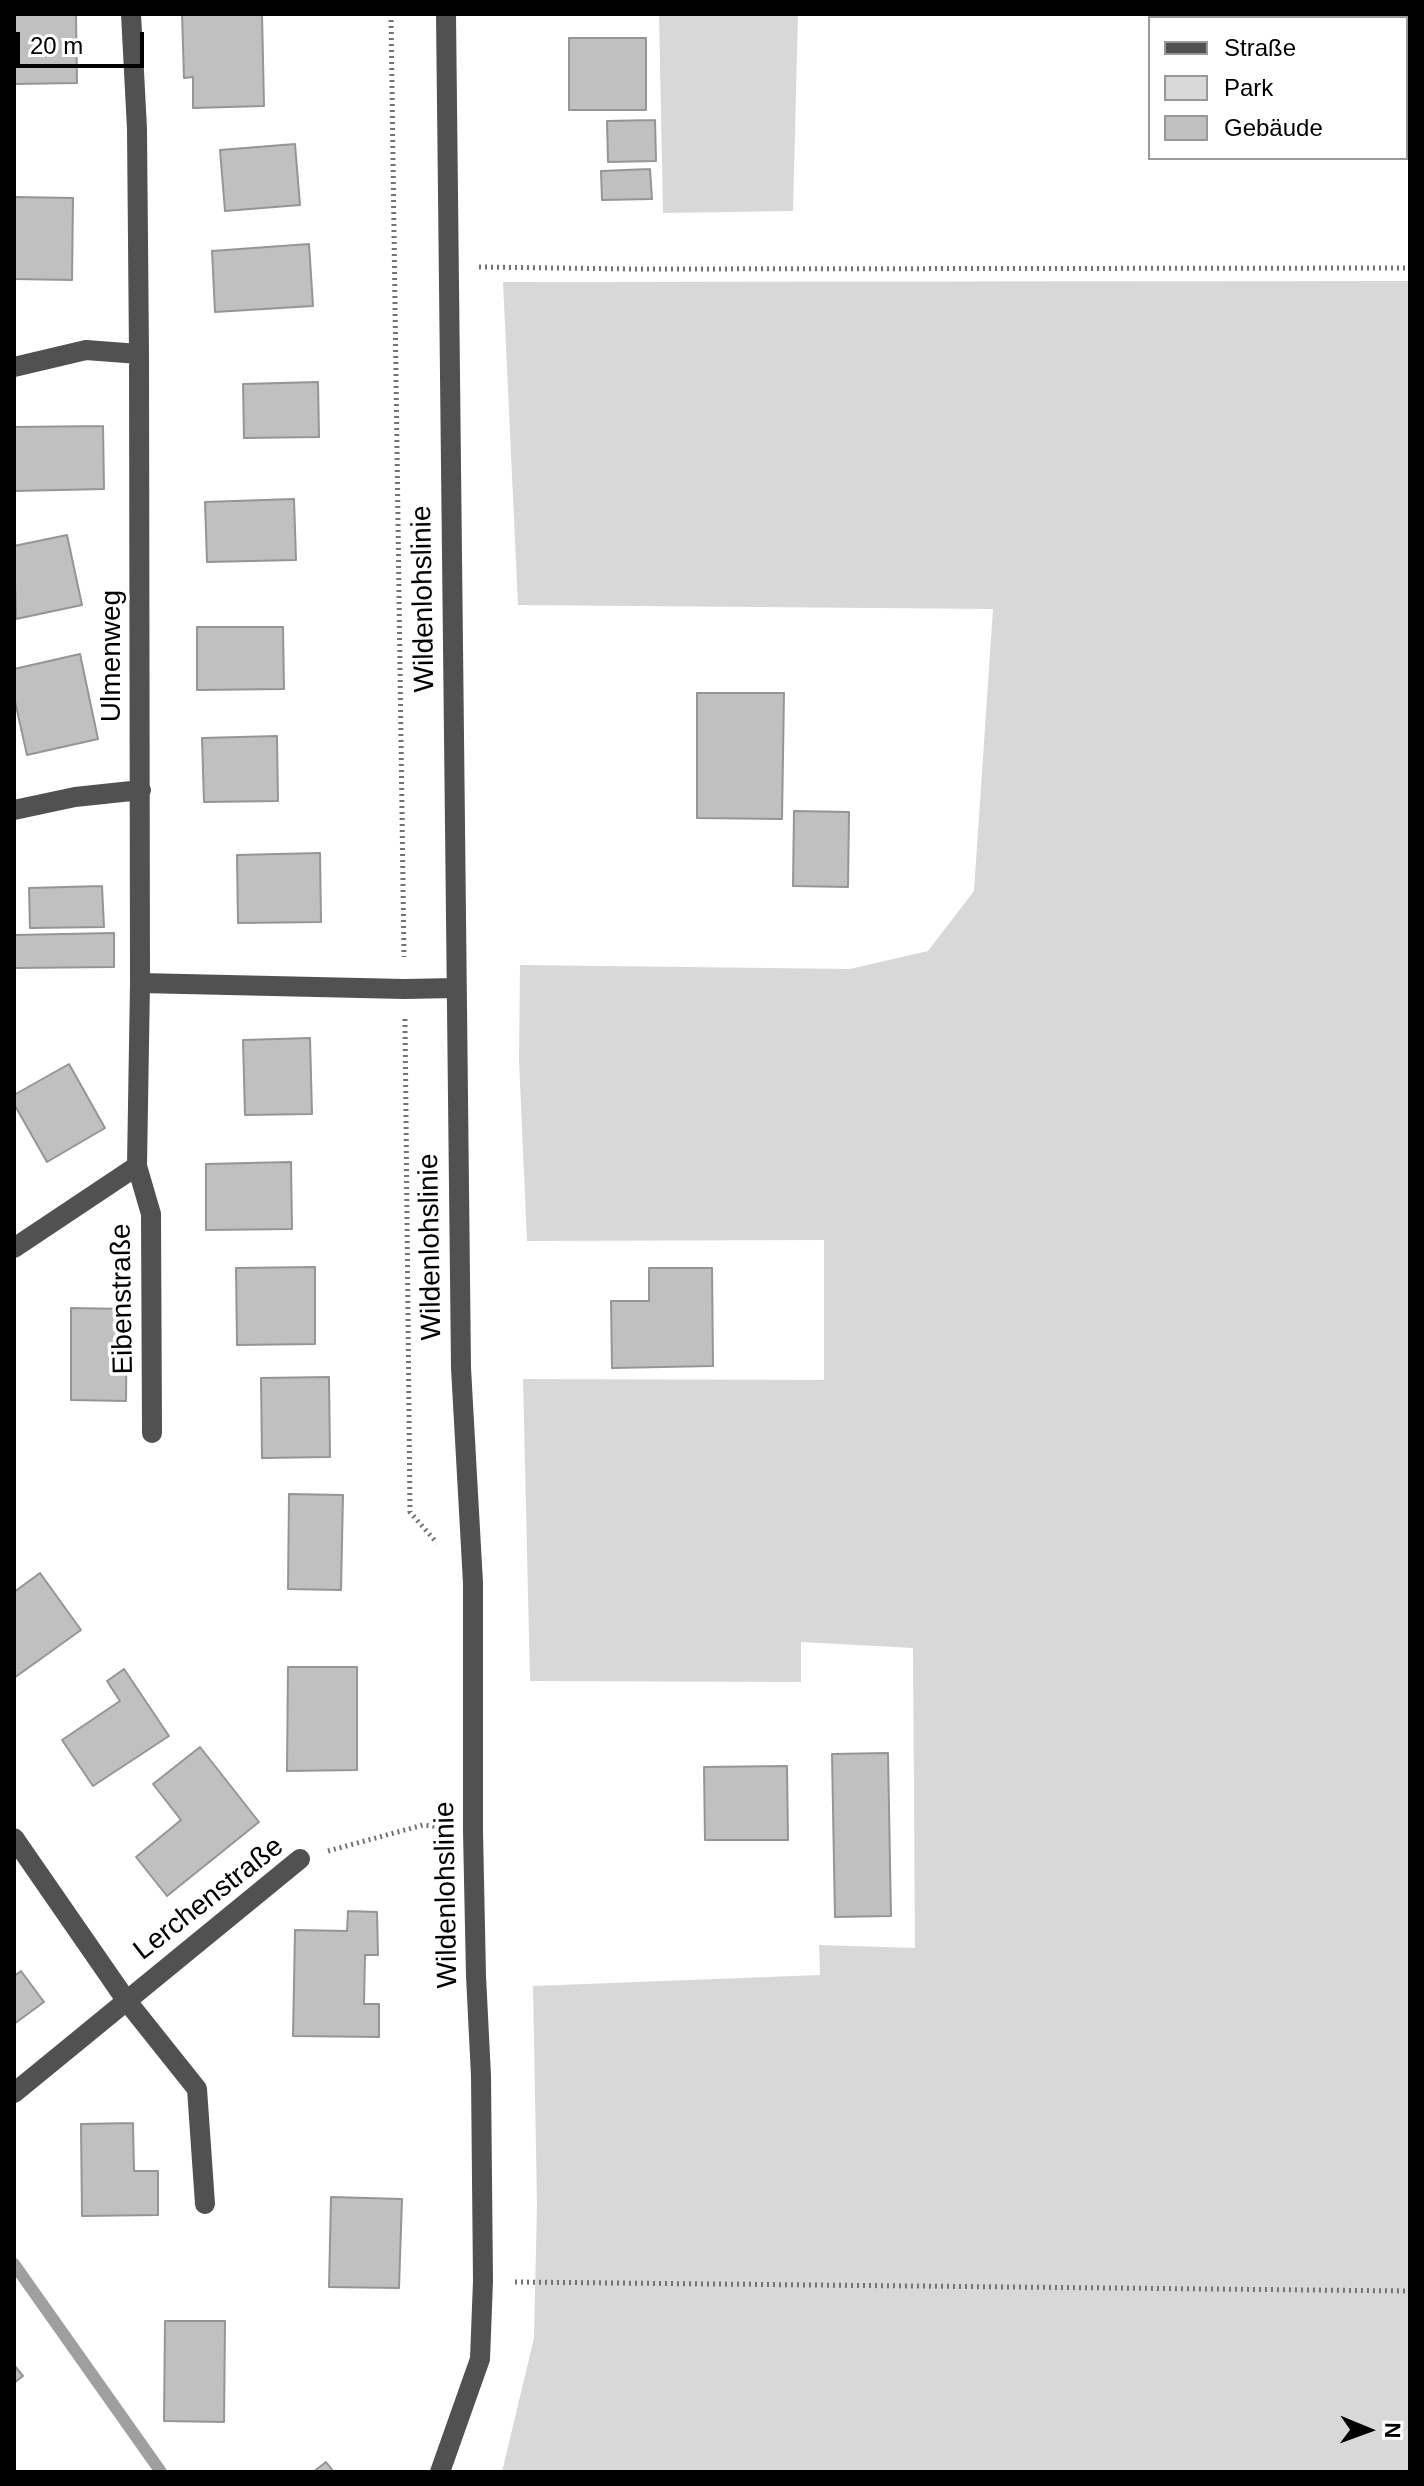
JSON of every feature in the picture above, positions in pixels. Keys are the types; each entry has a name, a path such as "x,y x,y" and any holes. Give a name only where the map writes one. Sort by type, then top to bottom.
{"street":[{"name":"Ulmenweg","path":"131,14 137,129 140,983"},
{"name":"Wildenlohslinie","path":"440,2472 480,2359 483,2281 474,1845 473,1583 461,1368 446,14"},
{"path":"14,367 86,350 139,354"},
{"path":"14,810 75,797 141,790"},
{"path":"140,983 456,988"},
{"name":"Eibenstraße","path":"140,983 137,1166 151,1214 152,1433"},
{"name":"Eibenstraße","path":"14,1248 137,1166"},
{"name":"Lerchenstraße","path":"14,1838 126,2000"},
{"name":"Lerchenstraße","path":"14,2093 300,1859"},
{"path":"126,2000 197,2089 205,2204"}],"path":[{"path":"391,14 410,1512 473,1583"},
{"path":"449,266 634,269 1410,268"},
{"name":"Lerchenstraße","path":"300,1859 423,1825"},
{"path":"483,2281 1410,2291"}],"green space":[{"path":"659,14 798,14 793,211 663,213"},
{"path":"1410,281 1410,2472 502,2472 534,2338 537,2205 533,1986 820,1975 819,1945 915,1948 913,1648 801,1642 801,1682 530,1681 523,1379 824,1380 824,1240 527,1241 519,1060 520,965 850,969 928,951 974,891 993,609 518,605 503,282"}],"building":[{"path":"14,14 76,14 77,83 14,84"},
{"path":"182,14 262,14 264,106 193,108 193,77 184,78"},
{"path":"569,38 646,38 646,110 569,110"},
{"path":"655,120 656,161 608,162 607,121"},
{"path":"295,144 300,205 225,211 220,150"},
{"path":"650,169 652,199 602,200 601,171"},
{"path":"14,197 73,198 72,280 14,279"},
{"path":"309,244 313,306 215,312 212,251"},
{"path":"318,382 319,437 244,438 243,384"},
{"path":"103,426 104,489 14,491 14,427"},
{"path":"294,499 296,560 207,562 205,502"},
{"path":"67,535 82,605 16,619 14,546"},
{"path":"197,627 283,627 284,689 197,690"},
{"path":"80,654 98,739 27,755 14,697 14,669"},
{"path":"697,693 784,693 782,819 697,818"},
{"path":"277,736 278,801 204,802 202,738"},
{"path":"794,811 849,812 848,887 793,886"},
{"path":"320,853 321,922 238,923 237,855"},
{"path":"102,886 104,927 30,928 29,888"},
{"path":"114,933 114,967 15,968 14,935"},
{"path":"310,1038 312,1114 245,1115 243,1040"},
{"path":"69,1064 105,1128 47,1162 14,1104 14,1095"},
{"path":"291,1162 292,1229 206,1230 206,1164"},
{"path":"315,1267 315,1344 237,1345 236,1268"},
{"path":"649,1268 712,1268 713,1366 612,1368 611,1301 649,1301"},
{"path":"71,1308 127,1309 126,1401 71,1400"},
{"path":"329,1377 330,1457 262,1458 261,1378"},
{"path":"289,1494 343,1495 341,1590 288,1589"},
{"path":"40,1573 81,1630 14,1678 14,1592"},
{"path":"288,1667 357,1667 357,1770 287,1771"},
{"path":"124,1669 169,1736 93,1786 62,1740 120,1701 107,1681"},
{"path":"200,1747 259,1822 167,1896 136,1857 181,1820 153,1784"},
{"path":"888,1753 891,1916 835,1917 832,1754"},
{"path":"787,1766 788,1840 705,1840 704,1767"},
{"path":"348,1911 377,1912 378,1955 365,1955 364,2004 379,2004 379,2037 293,2036 295,1930 347,1931"},
{"path":"21,1971 44,2002 14,2024 14,1976"},
{"path":"133,2123 134,2171 158,2171 158,2215 82,2216 81,2124"},
{"path":"331,2197 402,2199 399,2288 329,2287"},
{"path":"165,2321 225,2321 224,2422 164,2421"},
{"path":"14,2365 23,2376 14,2383"},
{"path":"326,2462 334,2472 313,2472"}],"waterway":[{"path":"14,2264 161,2472"}]}
